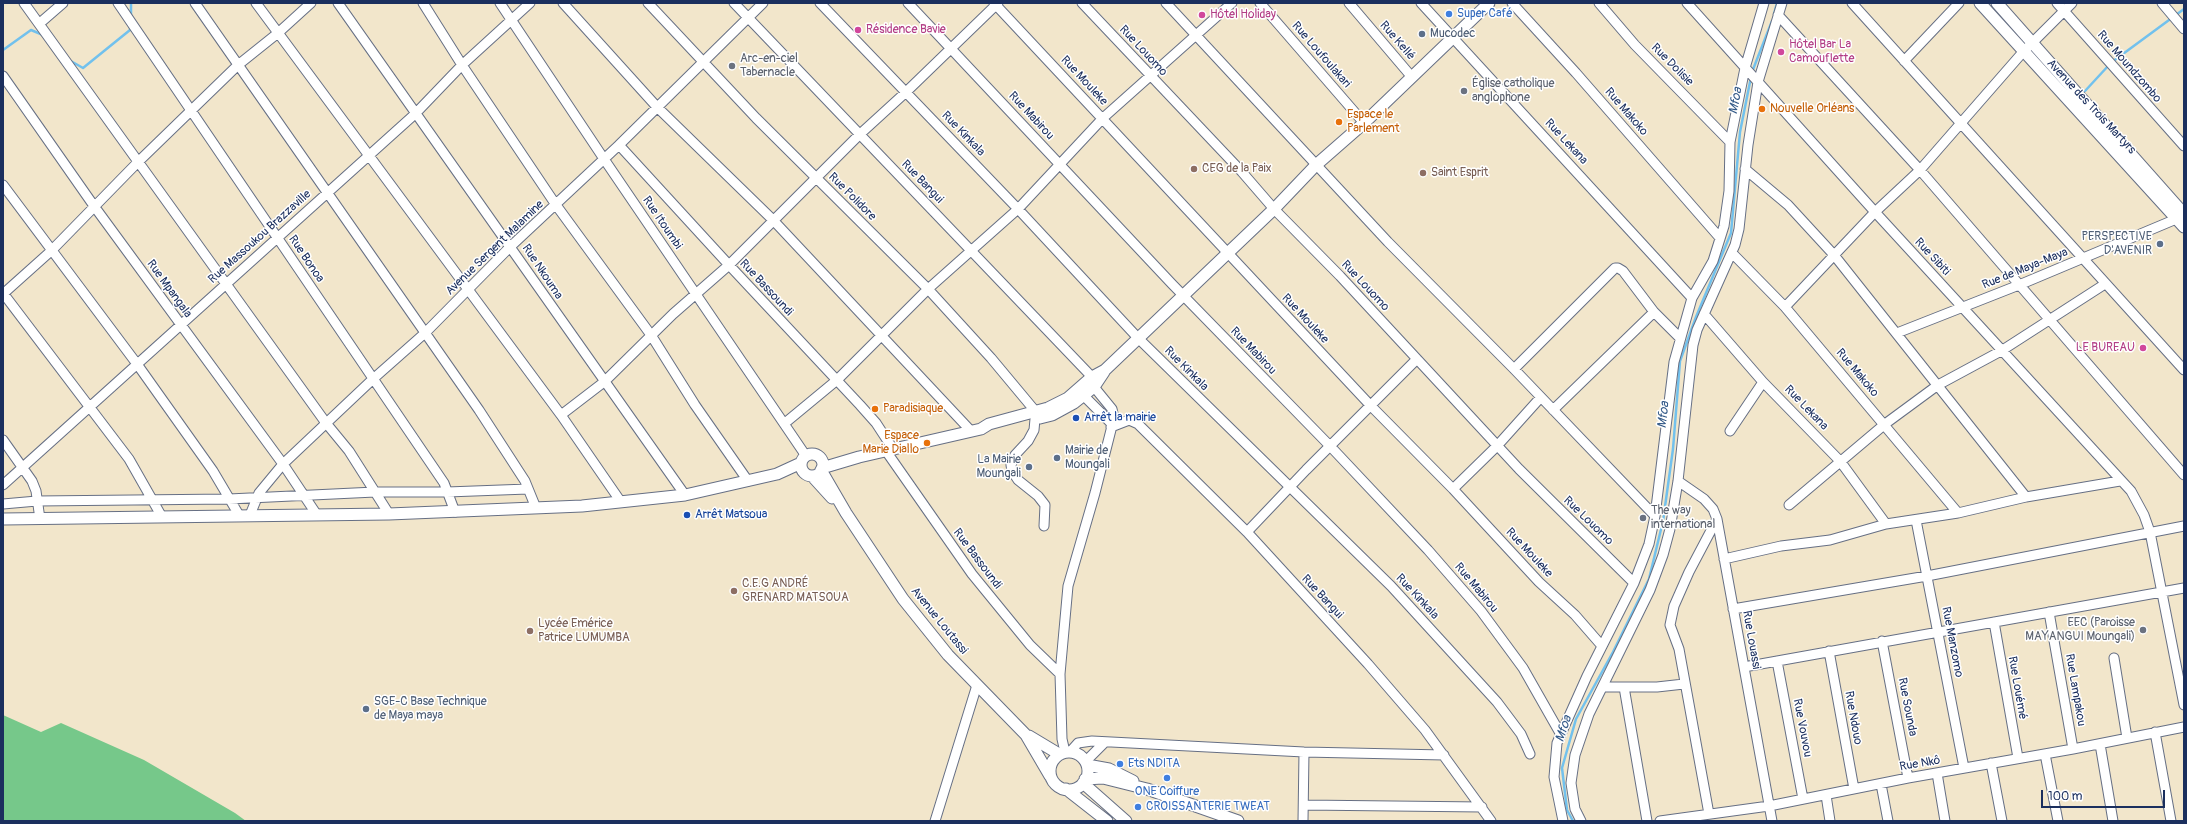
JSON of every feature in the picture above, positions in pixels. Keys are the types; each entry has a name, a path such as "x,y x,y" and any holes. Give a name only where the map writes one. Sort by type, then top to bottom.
{"main road":[{"path":"3,519 389,514 536,508 621,502 685,495 776,474 815,472 859,457 976,430 990,430 1036,416 1066,409 1092,381 1274,209 1316,166 1364,123 1489,3"},
{"name":"Avenue des Trois Martyrs","path":"1980,3 2023,52 2181,216"},
{"name":"Avenue des Trois Martyrs","path":"1997,3 2181,216 2184,227"},
{"path":"776,474 804,460 810,455 818,457 859,457"},
{"path":"815,472 821,460 818,457"},
{"path":"804,460 801,467 815,472"},
{"name":"Avenue Loutassi","path":"815,472 846,513 903,598 948,655 1026,735 1050,776"},
{"name":"Avenue Loutassi","path":"1026,735 1065,753"},
{"path":"1106,821 1066,789 1056,785 1050,776 1051,764 1065,753 1079,755 1086,764 1109,769 1147,789"},
{"path":"1084,781 1086,764"},
{"path":"1066,789 1072,789 1084,781 1102,778 1147,789 1238,821"},
{"path":"1084,781 1126,821"}],"street":[{"path":"24,3 40,23 326,423 349,451 389,514"},
{"path":"40,23 63,3"},
{"name":"Rue Bonoa","path":"118,3 444,483 455,512"},
{"path":"195,3 326,193 479,410 528,489 536,508"},
{"path":"256,3 561,415 621,502"},
{"path":"162,517 129,459 3,294 51,251 138,162 238,66 311,3"},
{"name":"Rue Nkouma","path":"338,3 685,495"},
{"path":"423,3 462,66 556,205 651,335 695,405 748,481"},
{"name":"Rue Itoumbi","path":"500,3 695,294 785,423 804,460"},
{"name":"Rue Massoukou Brazzaville","path":"3,485 180,325 278,239 326,193 415,114 462,66 530,3"},
{"path":"563,3 657,107 773,220 880,336 976,430"},
{"name":"Rue Polidore","path":"648,3 816,178 928,290 991,358 1036,416"},
{"name":"Rue Bangui","path":"734,3 972,250 1092,381 1112,409 1114,418 1112,425"},
{"name":"Avenue Sergent Malamine","path":"250,515 257,498 283,464 373,379 425,333 510,247 619,145 705,62 763,3"},
{"name":"Rue Kinkala","path":"820,3 1018,209 1138,338 1391,586 1497,702 1521,734 1530,754"},
{"name":"Rue Mabirou","path":"908,3 1183,295 1330,446 1428,550 1481,611 1522,668 1560,733"},
{"name":"Rue Louomo","path":"1082,3 1150,77 1242,172 1274,209 1417,359 1497,446 1568,519 1634,583"},
{"path":"1166,3 1197,34 1316,166 1388,242 1514,369 1655,516"},
{"path":"785,423 837,380 928,290 1018,209 1103,118 1232,3"},
{"name":"Rue Loufoulakari","path":"1260,3 1364,123"},
{"name":"Rue Kellé","path":"1349,3 1412,76"},
{"name":"Rue Lekana","path":"1421,3 1451,38 1561,153 1692,298"},
{"name":"Rue Makoko","path":"1512,3 1576,73 1720,238"},
{"name":"Rue Dolisie","path":"1599,3 1635,45 1730,142"},
{"name":"Rue Sibiti","path":"1687,3 2120,481 2138,502 2150,532"},
{"path":"1563,821 1554,777 1555,752 1560,733 1634,583 1647,550 1655,516 1670,385 1680,338 1692,298 1713,261 1724,226 1729,191 1730,142 1746,69 1764,3"},
{"path":"1581,821 1575,809 1572,768 1589,714 1650,590 1661,562 1670,529 1678,481 1693,345 1704,314 1733,254 1739,229 1745,169 1758,82 1782,3"},
{"path":"1852,3 2184,370"},
{"path":"1904,61 1959,3"},
{"name":"Rue Moundzombo","path":"2057,3 2184,146"},
{"path":"1785,307 1875,212 1920,170 2032,42 2072,3"},
{"path":"2162,3 2184,29"},
{"path":"561,415 604,382 651,335 729,265 859,134 905,93 996,4"},
{"name":"Rue Mouleke","path":"996,4 1103,118 1226,253 1371,406 1453,489 1539,582 1575,615 1602,646"},
{"path":"1778,15 1920,170 2019,286 2051,320 2184,476"},
{"name":"Rue Mpangala","path":"3,76 94,206 283,464 317,515"},
{"name":"Rue Bassoundi","path":"619,145 876,423 890,450 972,574 1030,645 1060,674"},
{"path":"1745,169 1788,205 1834,255 2026,498"},
{"path":"3,185 137,364 213,471 239,515"},
{"name":"Rue de Maya-Maya","path":"1897,333 2019,286 2181,216"},
{"name":"Rue Makoko","path":"1733,254 1785,307 1958,513"},
{"path":"1514,369 1615,268 1623,271 1654,312 1680,338"},
{"path":"1789,505 1884,424 1938,385 2001,351 2105,284"},
{"path":"1553,410 1654,312"},
{"name":"Rue Lekana","path":"1704,314 1763,382 1840,461 1886,524"},
{"path":"1247,532 1417,359"},
{"path":"1730,431 1763,382"},
{"path":"1081,393 1112,425 1068,586 1060,674 1062,739 1065,753 1078,744 1092,741 1104,743 1304,752 1444,755"},
{"path":"1453,489 1497,446 1541,397"},
{"path":"1036,416 1034,430 1028,441 1015,455 1011,465 1012,471 1018,480 1038,496 1045,505 1044,526"},
{"name":"Rue Bangui","path":"1112,425 1129,420 1138,424 1247,532 1368,664 1444,755 1491,821"},
{"path":"3,440 32,481 40,519"},
{"name":"Rue Louassi","path":"1678,481 1704,499 1713,509 1717,519 1772,821"},
{"path":"1724,560 1782,546 1830,540 1886,524 1958,513 2026,498 2120,481"},
{"path":"3,504 37,501 230,499 375,492 447,492 528,489"},
{"path":"1709,814 1679,650 1670,620 1674,606 1689,572 1717,519"},
{"name":"Rue Manzomo","path":"1916,520 1964,768"},
{"path":"1733,609 1927,576 2184,526"},
{"path":"2150,532 2184,705"},
{"path":"1744,667 1882,641 2184,588"},
{"name":"Rue Lampakou","path":"2049,612 2073,749"},
{"name":"Rue Louémé","path":"1994,622 2018,758"},
{"name":"Rue Sounda","path":"1882,641 1908,778"},
{"name":"Rue Ndouo","path":"1829,651 1854,789"},
{"path":"2114,658 2127,738"},
{"name":"Rue Vouvou","path":"1777,661 1803,799"},
{"path":"1603,686 1624,687 1684,684"},
{"path":"935,821 977,685"},
{"path":"1624,687 1647,821"},
{"name":"Rue Nkô","path":"1660,821 1770,806 1908,778 2073,749 2184,727"},
{"path":"2155,732 2171,821"},
{"path":"1086,764 1104,743"},
{"path":"2100,744 2113,821"},
{"path":"1303,821 1304,752"},
{"path":"2045,754 2058,821"},
{"path":"1991,763 2002,821"},
{"path":"1937,773 1945,821"},
{"path":"1881,784 1888,821"},
{"path":"1826,795 1830,821"},
{"path":"1304,805 1482,807"}],"green space":[{"path":"3,715 41,732 61,723 144,760 235,813 246,821 3,821"}],"waterway":[{"path":"131,3 131,15"},
{"name":"Mfoa","path":"1774,14 1777,3"},
{"path":"2112,62 2184,9"},
{"name":"Mfoa","path":"1752,72 1772,21"},
{"path":"69,60 83,68 130,30 130,26"},
{"path":"3,50 31,30 43,35"},
{"path":"2085,91 2109,65"},
{"name":"Mfoa","path":"1573,821 1567,810 1562,768 1576,719 1613,652 1649,579 1663,521 1673,449 1680,361 1696,317 1731,233 1740,132 1751,77"}],"place":[{"name":"Super Café","path":"1449,14"},
{"name":"Hôtel Holiday","path":"1202,15"},
{"name":"Résidence Bavie","path":"858,30"},
{"name":"Mucodec","path":"1422,34"},
{"name":"Hôtel Bar La Camouflette","path":"1781,52"},
{"name":"Arc-en-ciel Tabernacle","path":"732,66"},
{"name":"Église catholique anglophone","path":"1464,91"},
{"name":"Nouvelle Orléans","path":"1762,109"},
{"name":"Espace le Parlement","path":"1339,122"},
{"name":"CEG de la Paix","path":"1194,169"},
{"name":"Saint Esprit","path":"1423,173"},
{"name":"PERSPECTIVE D'AVENIR","path":"2160,244"},
{"name":"LE BUREAU","path":"2143,348"},
{"name":"Paradisiaque","path":"875,409"},
{"name":"Arrêt la mairie","path":"1076,418"},
{"name":"Espace Marie Diallo","path":"927,443"},
{"name":"Mairie de Moungali","path":"1057,458"},
{"name":"La Mairie Moungali","path":"1029,467"},
{"name":"Arrêt Matsoua","path":"687,515"},
{"name":"The way international","path":"1643,518"},
{"name":"C.E.G ANDRÉ GRENARD MATSOUA","path":"734,591"},
{"name":"EEC (Paroisse MAYANGUI Moungali)","path":"2143,630"},
{"name":"Lycée Emérice Patrice LUMUMBA","path":"530,631"},
{"name":"SGE-C Base Technique de Maya maya","path":"366,709"},
{"name":"Ets NDITA","path":"1120,764"},
{"name":"ONE Coiffure","path":"1167,778"},
{"name":"CROISSANTERIE TWEAT","path":"1138,807"}]}
